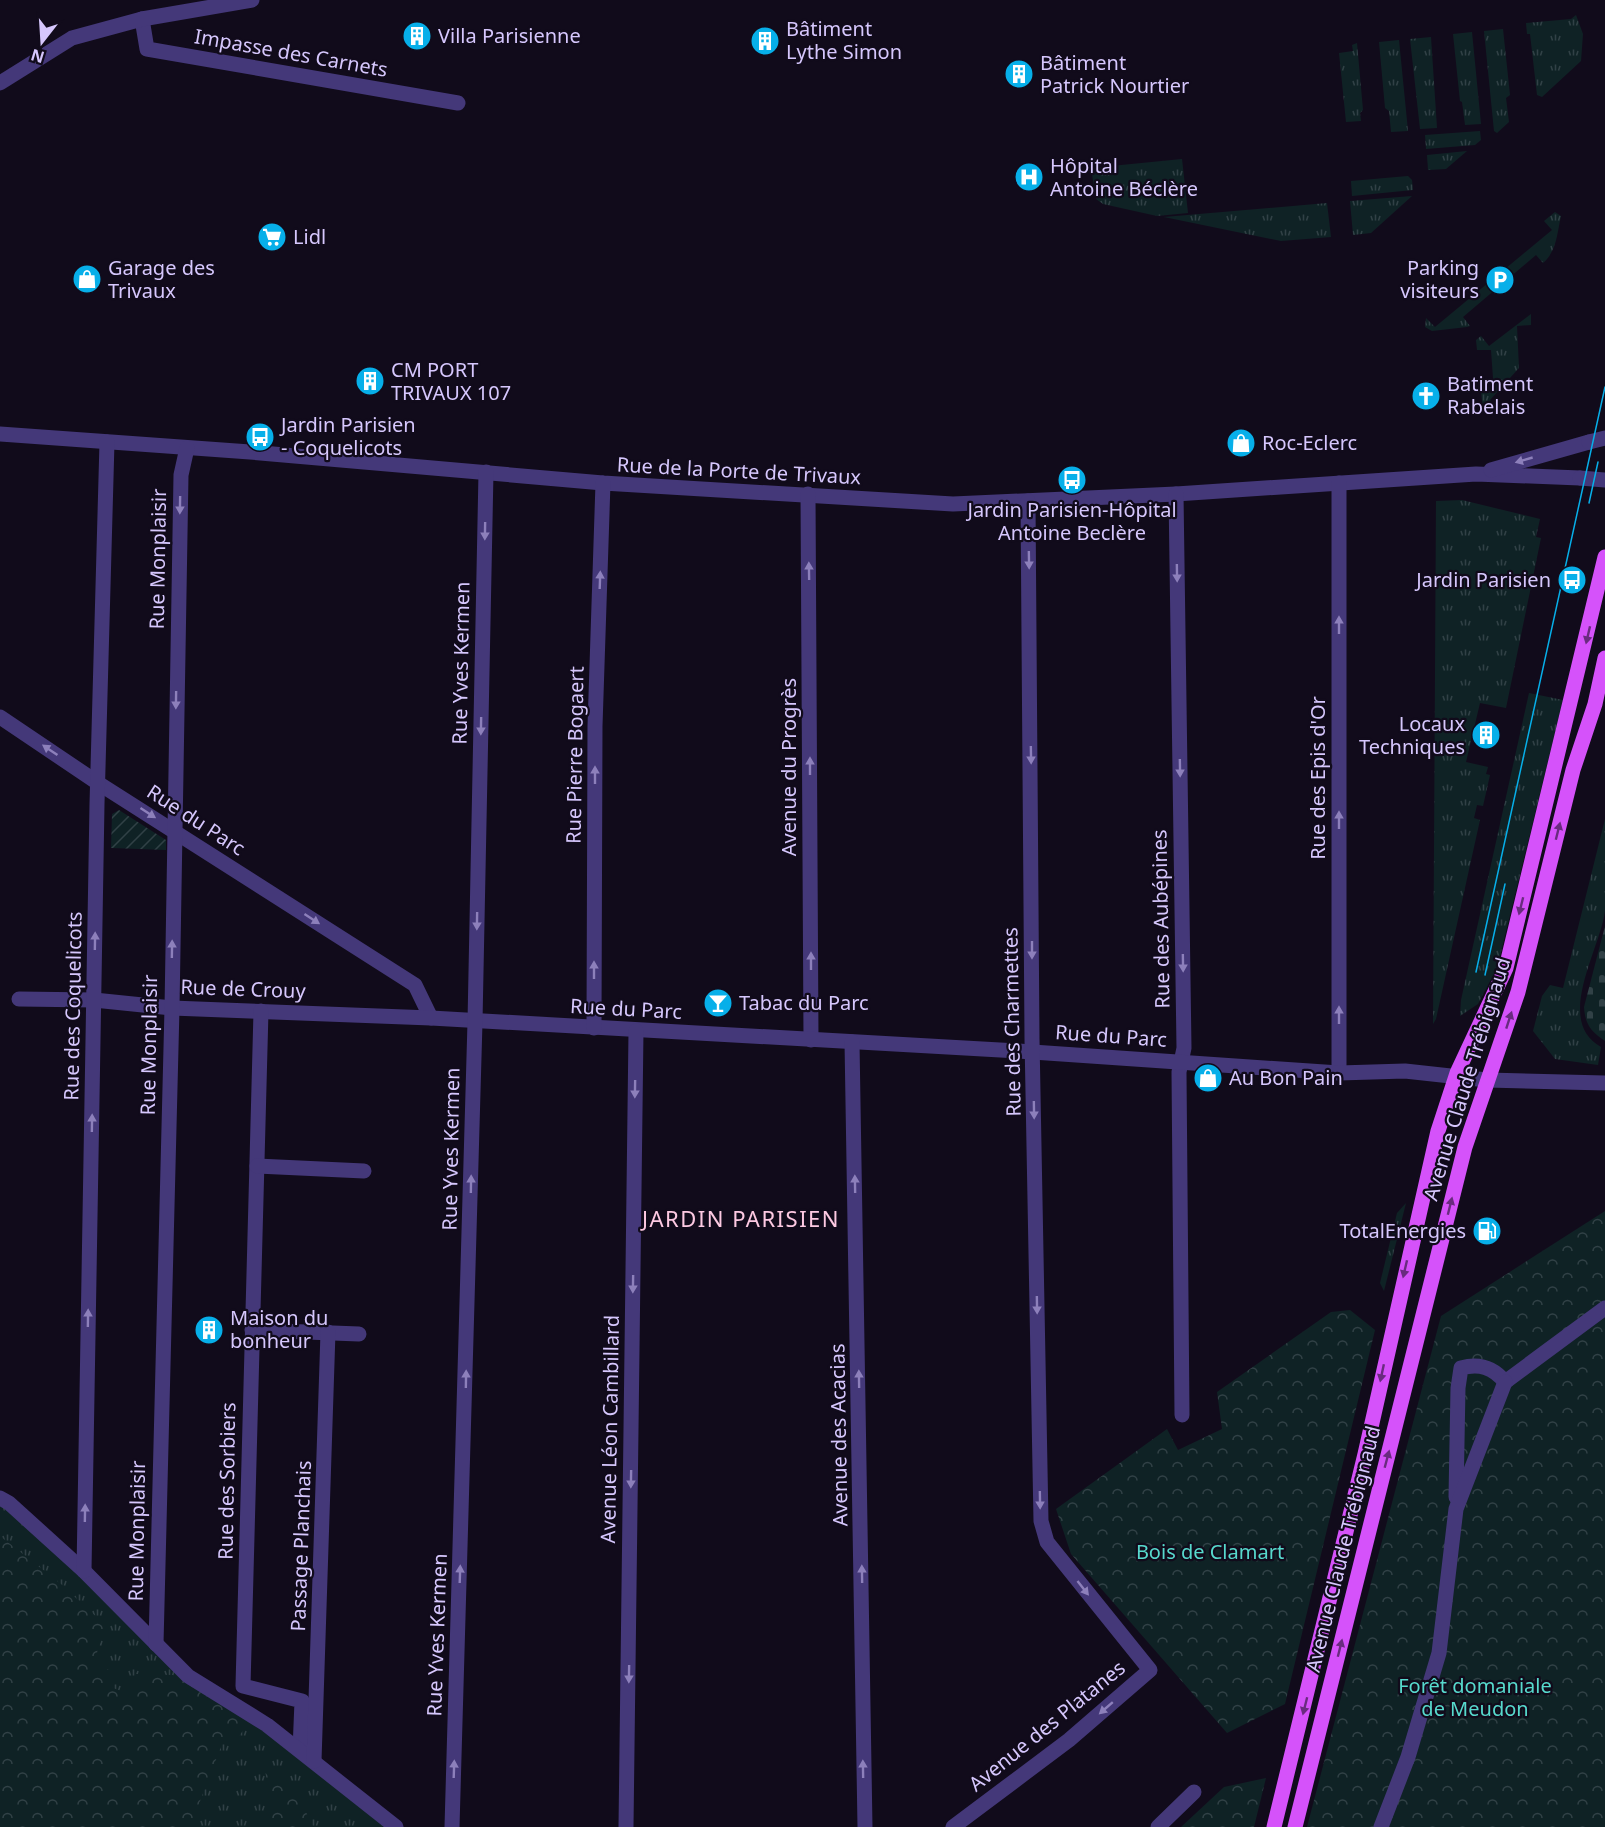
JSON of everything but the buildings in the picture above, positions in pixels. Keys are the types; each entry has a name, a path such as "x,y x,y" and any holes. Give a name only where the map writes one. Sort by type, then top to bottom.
{"main road":[{"name":"Avenue Claude Trébignaud","path":"1274,1827 1362,1465 1432,1152 1456,1077 1506,968 1605,557"},
{"name":"Avenue Claude Trébignaud","path":"1295,1827 1465,1147 1518,992 1573,770 1594,704 1605,658"}],"street":[{"path":"0,83 72,38 142,19 252,0"},
{"name":"Impasse des Carnets","path":"142,19 147,49 458,103"},
{"name":"Rue de la Porte de Trivaux","path":"0,434 603,483 953,504 1176,494 1476,474 1605,480"},
{"name":"Rue de la Porte de Trivaux","path":"1476,474 1605,438"},
{"name":"Rue des Coquelicots","path":"84,1571 98,783 107,442"},
{"name":"Rue Monplaisir","path":"156,1644 172,1008 173,831 181,475 187,448"},
{"name":"Rue Yves Kermen","path":"452,1827 475,1022 486,472"},
{"name":"Rue Pierre Bogaert","path":"594,1028 595,726 603,483"},
{"name":"Rue des Epis d'Or","path":"1339,483 1339,1073"},
{"name":"Rue des Aubépines","path":"1176,494 1184,1048 1181,1062 1182,1415"},
{"name":"Avenue du Progrès","path":"808,495 811,1040"},
{"name":"Rue des Charmettes","path":"1028,501 1033,1052 1041,1521 1047,1542"},
{"name":"Rue du Parc","path":"0,717 98,783 415,985 430,1017 475,1022 1033,1052 1339,1073 1405,1071 1487,1080"},
{"name":"Rue de Crouy","path":"19,999 94,1000 172,1008 430,1017"},
{"name":"Rue des Sorbiers","path":"261,1011 243,1686 302,1701 300,1750"},
{"name":"Avenue Léon Cambillard","path":"626,1827 636,1031"},
{"name":"Avenue des Acacias","path":"852,1042 865,1827"},
{"path":"1487,1080 1605,1083"},
{"path":"257,1166 364,1171"},
{"path":"1456,1509 1505,1382 1605,1308"},
{"path":"252,1330 359,1334"},
{"name":"Passage Planchais","path":"314,1761 328,1332"},
{"path":"1381,1827 1408,1757 1439,1653 1456,1509 1458,1388 1461,1368 1472,1365 1486,1366 1498,1373 1505,1382"},
{"path":"0,1498 9,1503 84,1571 188,1676 267,1725 396,1827"},
{"name":"Avenue des Platanes","path":"953,1827 1069,1740 1150,1670 1047,1542"},
{"path":"1158,1827 1194,1792"}],"green space":[{"path":"1576,15 1583,34 1581,61 1542,97 1537,95 1530,34 1527,34 1526,23 1571,19"},
{"path":"1503,29 1510,95 1506,98 1509,122 1497,133 1494,131 1484,31"},
{"path":"1472,32 1481,124 1465,125 1460,101 1453,34"},
{"path":"1431,37 1437,128 1420,129 1410,39"},
{"path":"1399,40 1408,131 1391,132 1389,111 1385,108 1379,42"},
{"path":"1357,43 1363,110 1360,113 1361,121 1346,122 1339,53 1353,51 1352,45"},
{"path":"1480,131 1481,140 1475,145 1426,149 1425,135"},
{"path":"1467,151 1446,169 1428,170 1427,155"},
{"path":"1182,159 1188,213 1157,216 1103,204 1096,199 1091,168"},
{"path":"1408,176 1412,180 1413,190 1352,196 1351,181"},
{"path":"1412,196 1371,233 1353,235 1350,201"},
{"path":"1327,203 1331,237 1281,241 1164,217"},
{"path":"1555,212 1561,216 1557,235 1551,253 1543,263 1536,255 1463,317 1470,326 1432,331 1425,327 1426,318 1435,327 1552,230 1544,221"},
{"path":"1531,314 1531,325 1517,326 1519,368 1490,400 1500,409 1488,413 1483,408 1481,393 1494,392 1491,350 1477,350 1476,340 1481,336 1489,346"},
{"path":"1462,500 1540,519 1536,537 1541,538 1506,708 1480,703 1466,762 1488,767 1486,774 1490,775 1483,806 1477,805 1474,818 1480,820 1436,1019 1433,1024 1436,501"},
{"path":"1529,693 1563,700 1497,968 1478,1004 1460,1016 1461,1000"},
{"path":"119,810 166,840 166,850 111,848 112,814"},
{"path":"1605,819 1605,911 1580,1003 1581,1020 1587,1035 1601,1047 1598,1065 1555,1059 1533,1031 1542,996 1550,985 1563,988"},
{"path":"1605,926 1605,1041 1590,1027 1584,1007"},
{"path":"1406,1203 1384,1291 1380,1283 1397,1213"},
{"name":"Forêt domaniale de Meudon","path":"1605,1211 1605,1827 1307,1827 1441,1316"},
{"name":"Bois de Clamart","path":"1350,1310 1375,1330 1285,1704 1227,1733 1071,1554 1056,1509 1167,1429 1178,1450 1222,1429 1217,1392 1331,1312"},
{"path":"0,1497 188,1676 396,1827 0,1827"},
{"path":"0,1536 61,1584 106,1626 97,1655 102,1665 109,1670 113,1688 130,1694 136,1674 173,1675 238,1716 246,1727 234,1742 224,1739 190,1827 0,1827"},
{"path":"264,1760 299,1797 313,1827 272,1827"},
{"path":"1266,1778 1254,1827 1181,1827 1224,1787"}],"tram line":[{"path":"1476,972 1605,387"},
{"path":"1589,503 1598,462"},
{"path":"1485,975 1505,884"}],"place":[{"name":"Villa Parisienne","path":"417,36"},
{"name":"Bâtiment Lythe Simon","path":"765,41"},
{"name":"Bâtiment Patrick Nourtier","path":"1019,74"},
{"name":"Hôpital Antoine Béclère","path":"1029,177"},
{"name":"Lidl","path":"272,237"},
{"name":"Garage des Trivaux","path":"87,279"},
{"name":"Parking visiteurs","path":"1500,280"},
{"name":"CM PORT TRIVAUX 107","path":"370,381"},
{"name":"Batiment Rabelais","path":"1426,396"},
{"name":"Jardin Parisien - Coquelicots","path":"260,437"},
{"name":"Roc-Eclerc","path":"1241,443"},
{"name":"Jardin Parisien-Hôpital Antoine Beclère","path":"1072,480"},
{"name":"Jardin Parisien","path":"1572,580"},
{"name":"Locaux Techniques","path":"1486,735"},
{"name":"Tabac du Parc","path":"718,1003"},
{"name":"Au Bon Pain","path":"1208,1078"},
{"name":"TotalEnergies","path":"1487,1231"},
{"name":"Maison du bonheur","path":"209,1330"}],"district":[{"name":"JARDIN PARISIEN","path":"741,1219"}]}
